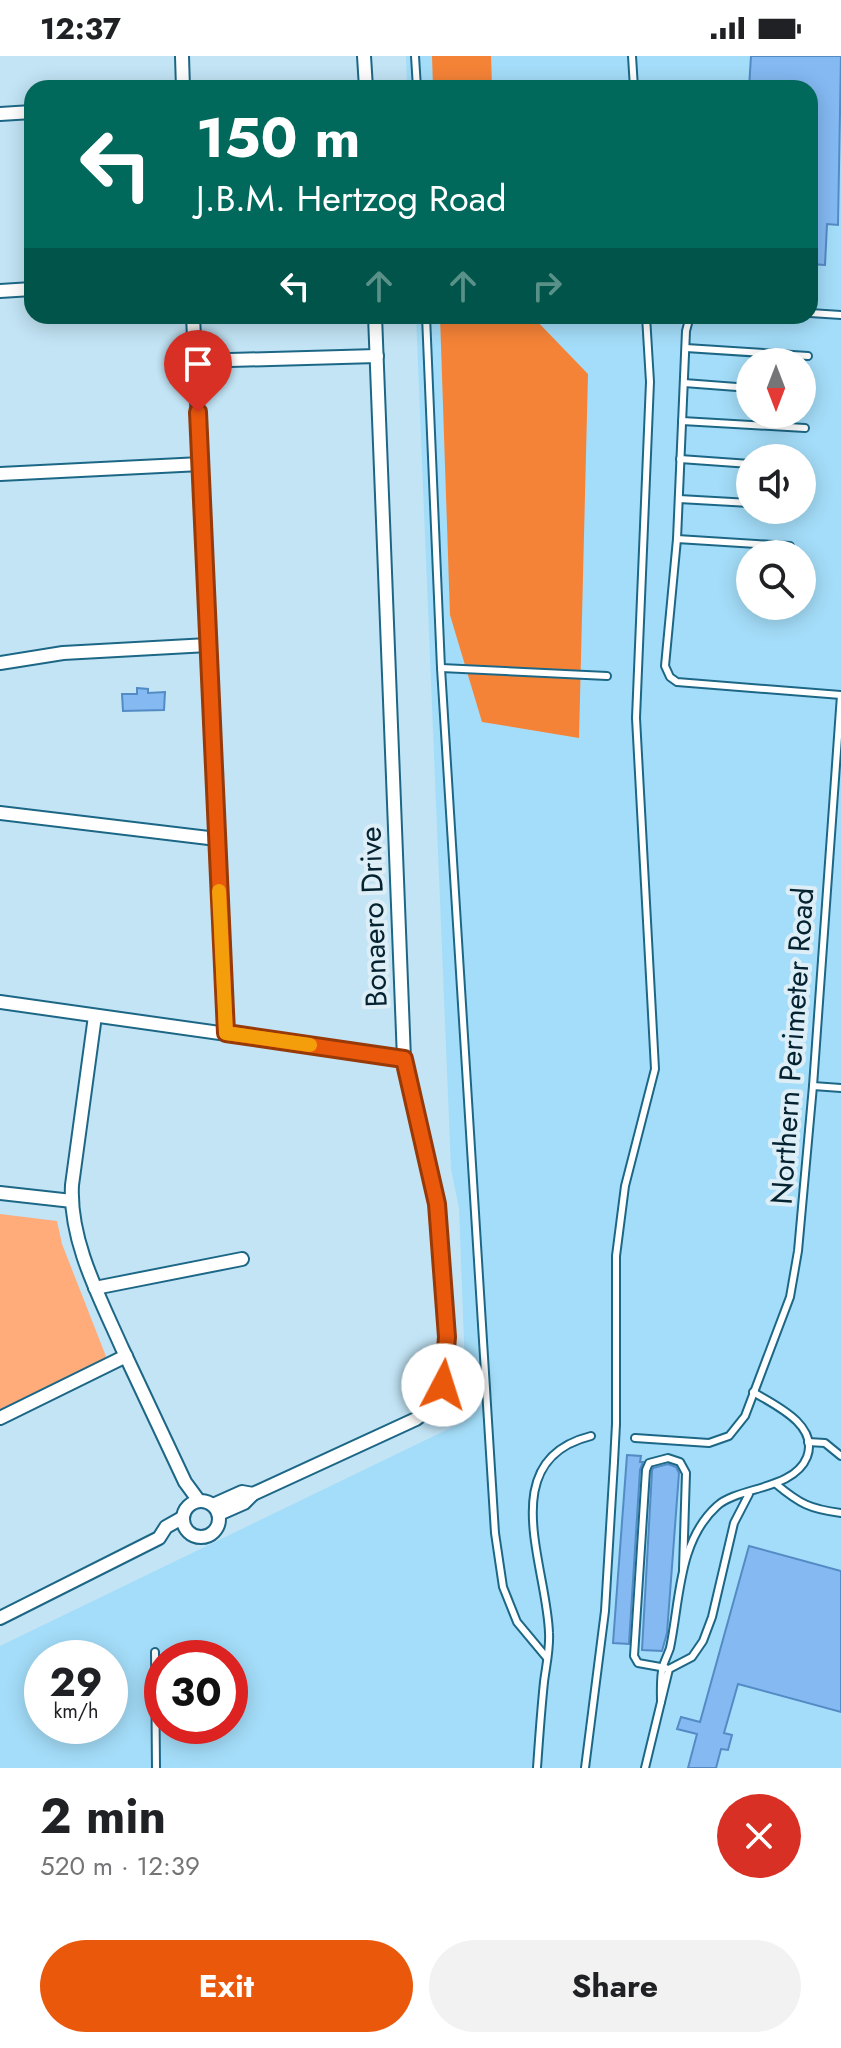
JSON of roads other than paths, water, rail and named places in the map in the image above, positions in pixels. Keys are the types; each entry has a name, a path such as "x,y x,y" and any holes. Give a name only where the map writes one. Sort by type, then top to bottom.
{"street":[{"path":"182,56 183,80"},
{"path":"364,56 366,80"},
{"path":"0,114 24,112"},
{"path":"0,291 24,290"},
{"path":"193,324 226,1033"},
{"name":"Bonaero Drive","path":"216,1510 242,1492 253,1494 416,1419 428,1410 443,1385 447,1337 437,1204 404,1059 375,324"},
{"path":"195,361 377,356"},
{"path":"0,474 201,464"},
{"path":"0,663 63,653 208,645"},
{"path":"0,813 217,839"},
{"path":"0,1002 404,1059"},
{"path":"95,1016 72,1201 95,1288 185,1482 184,1495 193,1503 216,1510 219,1524 215,1532 197,1538 188,1533 182,1518"},
{"path":"0,1193 72,1201"},
{"path":"95,1288 242,1259"},
{"path":"0,1418 126,1356"},
{"path":"159,1538 166,1527 182,1518 193,1503"},
{"path":"0,1618 159,1538 188,1533"}],"lane":[{"path":"415,56 416,80"},
{"path":"632,56 634,80"},
{"path":"818,314 841,315"},
{"path":"426,324 441,668 497,1562 517,1622 547,1658"},
{"path":"585,1768 605,1611 616,1424 616,1256 625,1186 655,1069 636,718 650,382 646,324"},
{"path":"689,324 677,539 665,666 670,677 677,682 841,695"},
{"path":"686,348 736,351"},
{"path":"684,383 736,387"},
{"path":"682,421 736,424"},
{"path":"680,459 736,463"},
{"path":"679,499 736,502"},
{"path":"677,539 736,543"},
{"path":"441,668 607,676"},
{"name":"Northern Perimeter Road","path":"635,1438 694,1443 729,1436 745,1416 780,1325 795,1275 813,1086 841,695"},
{"path":"813,1086 841,1088"},
{"path":"645,1768 661,1702 683,1573 694,1540 718,1504 776,1484 804,1463 808,1455 808,1442 800,1425 790,1415 753,1392"},
{"path":"537,1768 549,1634 532,1513 533,1490 538,1477 554,1455 579,1439 591,1436"},
{"path":"808,1442 825,1443 841,1456"},
{"path":"683,1573 686,1473 680,1462 672,1458 659,1459 649,1463 646,1470 634,1656 638,1663 666,1668 692,1657 703,1641 712,1617 734,1523 749,1494"},
{"path":"776,1484 811,1509 841,1513"},
{"path":"156,1744 156,1768"}]}
